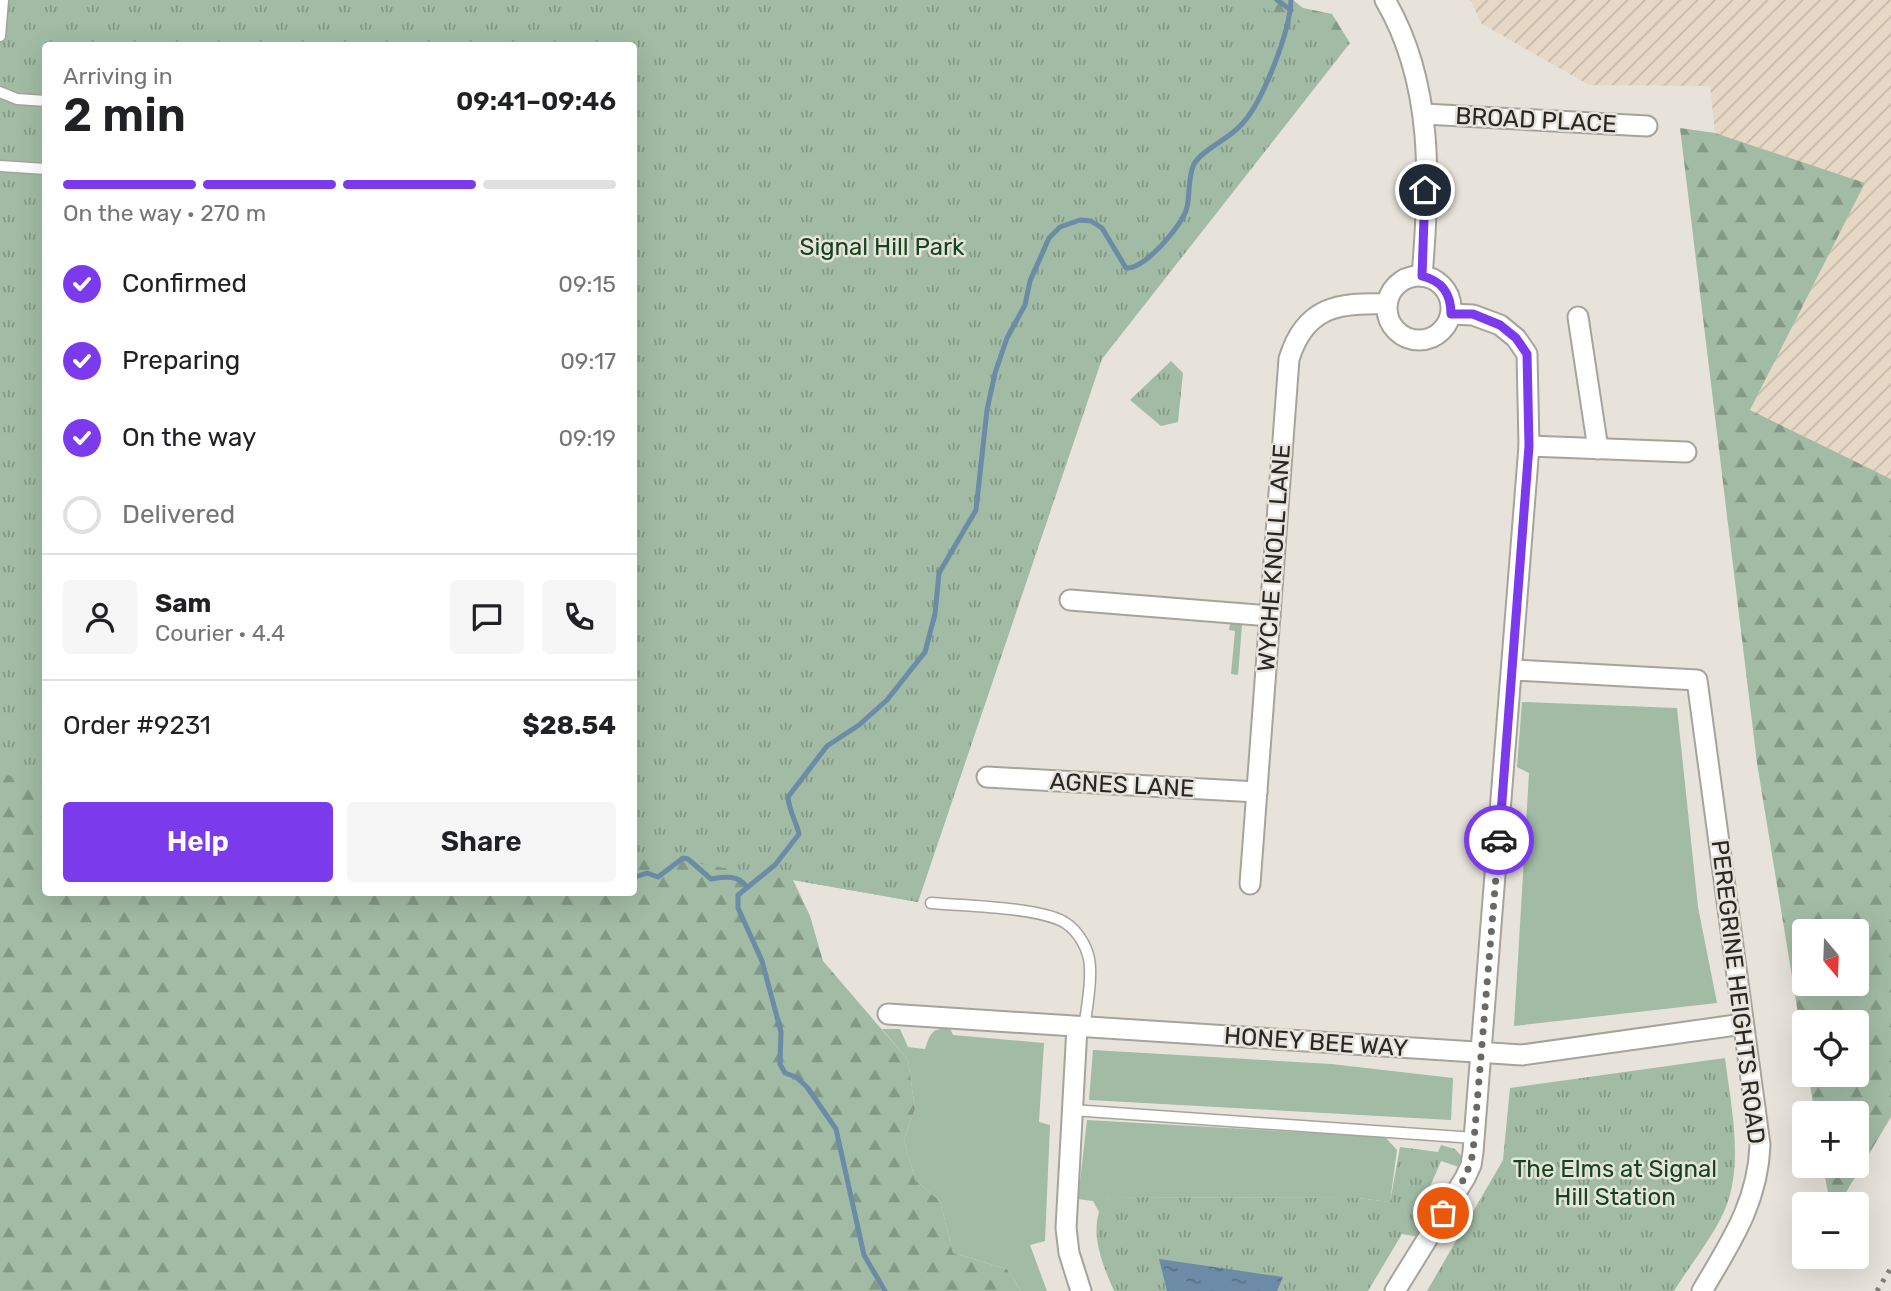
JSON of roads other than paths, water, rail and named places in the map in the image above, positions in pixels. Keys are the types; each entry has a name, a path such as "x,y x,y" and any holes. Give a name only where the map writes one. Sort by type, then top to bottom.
{"street":[{"path":"1385,0 1412,64 1424,114 1425,204 1422,276"},
{"name":"BROAD PLACE","path":"1424,114 1647,126"},
{"path":"1422,276 1441,285 1448,293 1451,314 1440,332 1430,338 1409,339 1392,325 1387,304 1390,295 1403,281 1422,276"},
{"name":"WYCHE KNOLL LANE","path":"1250,884 1289,359 1294,343 1307,324 1330,308 1346,304 1387,304"},
{"path":"1395,1291 1471,1165 1529,446 1527,354 1516,338 1500,325 1473,314 1451,314"},
{"path":"1578,317 1598,449"},
{"path":"1529,446 1686,452"},
{"path":"1070,600 1270,616"},
{"name":"PEREGRINE HEIGHTS ROAD","path":"1513,670 1697,680 1760,1145 1756,1183 1733,1237 1702,1291"},
{"name":"AGNES LANE","path":"987,777 1257,792"},
{"name":"HONEY BEE WAY","path":"888,1014 1522,1055 1744,1024"},
{"path":"1081,1027 1072,1110 1066,1228 1069,1253 1081,1291"}],"lane":[{"path":"0,36 3,0"},
{"path":"0,92 17,99 42,101"},
{"path":"0,166 42,169"},
{"path":"931,903 1032,913 1052,917 1075,930 1090,966 1081,1027"},
{"path":"1072,1110 1475,1138"}],"water":[{"path":"1159,1259 1283,1277 1277,1291 1167,1291"}],"waterway":[{"path":"1277,0 1291,10"},
{"path":"885,1291 864,1255 836,1129 807,1087 796,1077 785,1073 780,1064 781,1032 762,961 738,908 738,895 775,865 799,834 788,797 827,746 859,725 887,700 925,652 935,614 939,573 976,510 987,410 995,373 1007,338 1025,305 1030,281 1049,238 1060,227 1080,220 1091,221 1102,228 1126,268 1143,262 1162,245 1184,215 1191,174 1197,159 1239,127 1257,103 1286,30 1291,0"},
{"path":"637,876 647,873 658,877 683,858 688,859 711,879 735,878 747,887"}],"railway":[{"path":"1877,1291 1891,1268"}],"park label":[{"name":"Signal Hill Park","path":"882,247"},
{"name":"The Elms at Signal Hill Station","path":"1615,1183"}]}
